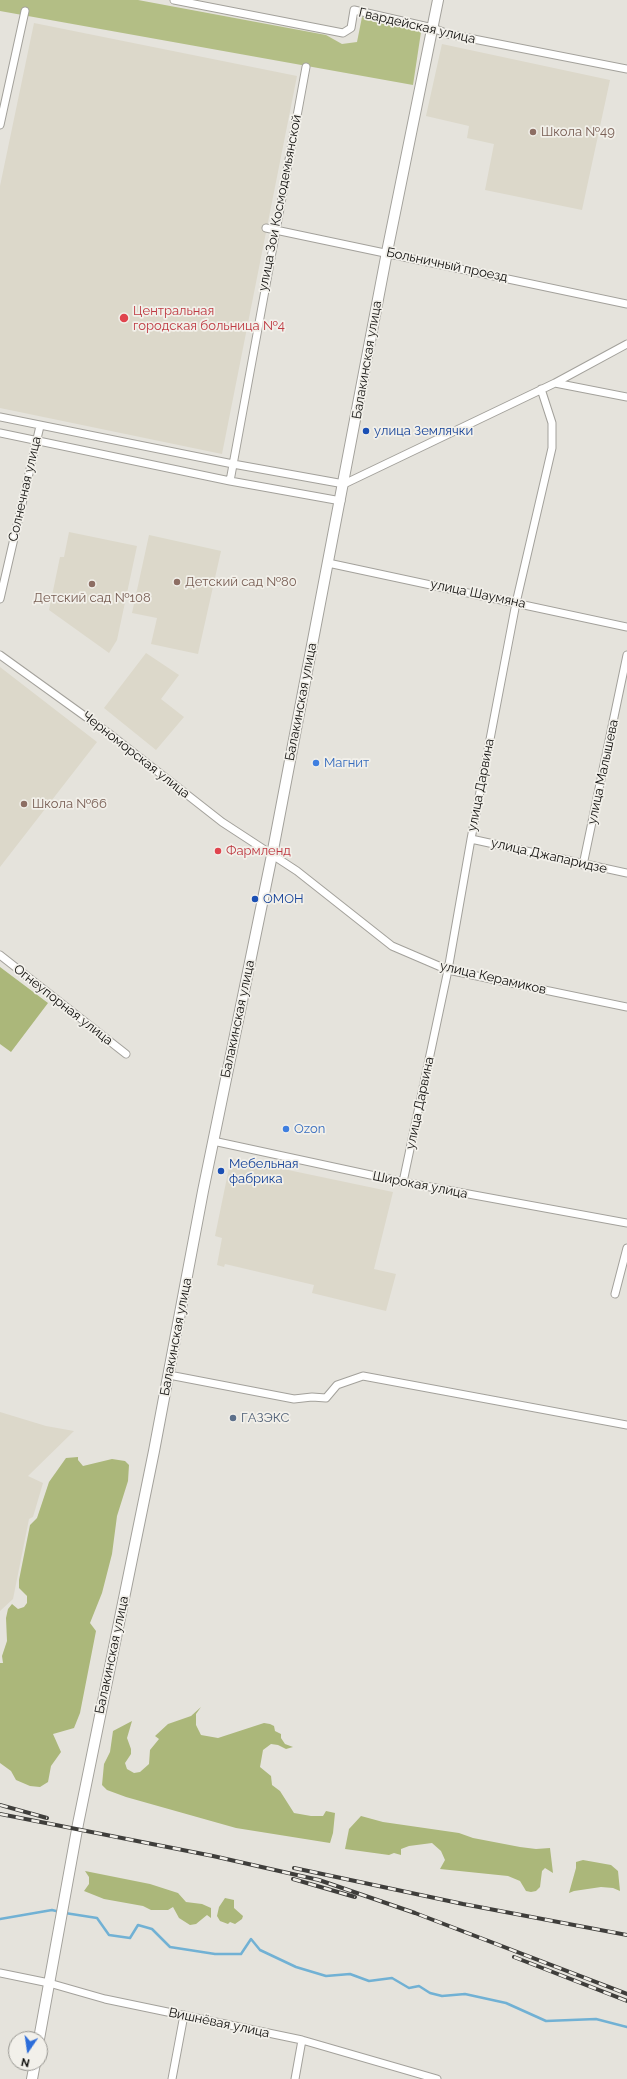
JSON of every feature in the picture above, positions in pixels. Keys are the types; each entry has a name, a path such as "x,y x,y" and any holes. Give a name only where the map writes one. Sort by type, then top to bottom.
{"main road":[{"name":"Балакинская улица","path":"40,2031 78,1824 169,1375 213,1140 272,855 341,502 418,92 438,0"}],"street":[{"name":"Гвардейская улица","path":"174,0 188,1 337,32 348,32 354,10 433,28 448,34 627,69"},
{"path":"0,125 25,11"},
{"name":"улица Зои Космодемьянской","path":"230,481 306,67"},
{"name":"Больничный проезд","path":"266,228 387,252 627,304"},
{"path":"0,417 233,464 344,484 555,383 627,344"},
{"path":"555,383 627,397"},
{"name":"улица Дарвина","path":"403,1182 448,970 471,838 516,603 552,448 552,423 541,389"},
{"name":"Солнечная улица","path":"0,598 40,426"},
{"path":"0,433 230,481 341,502"},
{"name":"улица Шаумяна","path":"328,563 627,627"},
{"name":"Черноморская улица","path":"0,654 111,735 222,822 272,855"},
{"name":"улица Малышева","path":"583,865 627,655"},
{"name":"улица Джапаридзе","path":"471,838 583,865 627,873"},
{"name":"улица Керамиков","path":"272,855 297,871 392,946 448,970 627,1007"},
{"name":"Огнеупорная улица","path":"0,955 126,1054"},
{"name":"Широкая улица","path":"213,1140 403,1182 627,1223"},
{"path":"615,1294 627,1248"},
{"path":"169,1375 294,1399 326,1398 337,1386 364,1376 627,1425"},
{"name":"Вишнёвая улица","path":"0,1973 49,1983 105,1999 302,2040 437,2079"},
{"path":"172,2079 184,2015"},
{"path":"295,2079 302,2040"}],"shaded area":[{"name":"Центральная городская больница №4","path":"34,23 297,76 222,454 0,408 0,186"},
{"name":"Школа №49","path":"442,44 610,80 582,210 485,190 494,144 467,138 469,126 426,116"},
{"name":"Детский сад №108","path":"69,532 137,546 117,640 109,653 49,610 60,557 64,557"},
{"name":"Детский сад №80","path":"149,535 221,551 198,654 151,644 157,618 132,613"},
{"path":"146,653 179,675 161,699 184,717 156,750 104,708"},
{"name":"Школа №66","path":"0,667 97,742 0,867"},
{"path":"231,1158 393,1192 374,1269 396,1274 386,1311 312,1293 314,1285 225,1264 224,1267 217,1265 222,1238 215,1236"},
{"path":"0,1412 46,1426 74,1431 28,1476 43,1483 33,1517 29,1519 13,1599 0,1611"}],"green space":[{"path":"0,0 138,0 326,35 342,44 357,42 362,17 421,32 413,85 0,11"},
{"path":"0,967 48,1003 11,1052 0,1044"},
{"path":"78,1457 78,1460 83,1466 112,1459 125,1461 129,1465 128,1481 117,1516 112,1554 102,1593 90,1623 96,1631 80,1713 74,1728 53,1734 61,1752 51,1766 48,1782 40,1787 30,1786 16,1780 11,1771 0,1763 0,1663 3,1663 2,1656 7,1641 6,1618 8,1609 12,1604 18,1609 24,1607 27,1603 27,1596 19,1588 19,1580 30,1525 37,1518 49,1482 66,1458"},
{"path":"201,1707 196,1714 196,1725 201,1735 218,1738 264,1723 274,1726 275,1731 281,1734 281,1738 285,1744 293,1747 286,1749 278,1745 271,1744 263,1750 260,1767 271,1776 272,1785 280,1791 294,1813 311,1816 323,1816 326,1811 335,1813 333,1833 330,1843 236,1828 126,1797 107,1790 102,1785 104,1764 110,1752 113,1731 132,1721 127,1738 131,1749 131,1754 125,1763 127,1769 134,1773 140,1772 149,1764 150,1750 159,1739 155,1736 168,1724 191,1716"},
{"path":"361,1816 383,1822 459,1833 473,1838 520,1847 536,1849 550,1848 553,1873 545,1868 542,1871 540,1887 536,1891 531,1892 526,1891 520,1881 508,1876 440,1869 445,1860 441,1851 432,1843 409,1846 401,1849 401,1855 394,1853 389,1855 345,1849 349,1829"},
{"path":"583,1860 611,1865 618,1871 620,1891 613,1888 601,1887 569,1893 576,1868 576,1862"},
{"path":"85,1871 150,1884 178,1893 186,1902 202,1904 211,1908 211,1918 207,1915 196,1924 190,1925 179,1918 173,1907 168,1910 151,1910 143,1906 104,1899 84,1891 89,1884 89,1877"},
{"path":"225,1898 234,1900 234,1908 243,1916 242,1919 235,1924 230,1922 228,1924 220,1921 217,1916 219,1907"}],"waterway":[{"path":"0,1919 52,1910 60,1912"},
{"path":"65,1913 97,1918 109,1935 130,1938 138,1925 152,1929 170,1947 215,1954 241,1954 251,1939 260,1950 296,1967 326,1976 350,1974 369,1981 392,1978 409,1988 419,1986 430,1993 442,1996 465,1994 506,2003 546,2021 596,2019 627,2027"}],"railway":[{"path":"0,1805 47,1818"},
{"path":"0,1814 213,1856 319,1880 415,1913 627,1994"},
{"path":"294,1868 463,1904 627,1935"},
{"path":"293,1879 355,1897"},
{"path":"514,1957 627,2001"}],"place":[{"name":"Школа №49","path":"533,132"},
{"name":"Центральная городская больница №4","path":"124,318"},
{"name":"улица Землячки","path":"366,431"},
{"name":"Детский сад №80","path":"177,582"},
{"name":"Детский сад №108","path":"92,584"},
{"name":"Магнит","path":"316,763"},
{"name":"Школа №66","path":"24,804"},
{"name":"Фармленд","path":"218,851"},
{"name":"ОМОН","path":"255,899"},
{"name":"Ozon","path":"286,1129"},
{"name":"Мебельная фабрика","path":"221,1171"},
{"name":"ГАЗЭКС","path":"233,1418"}]}
